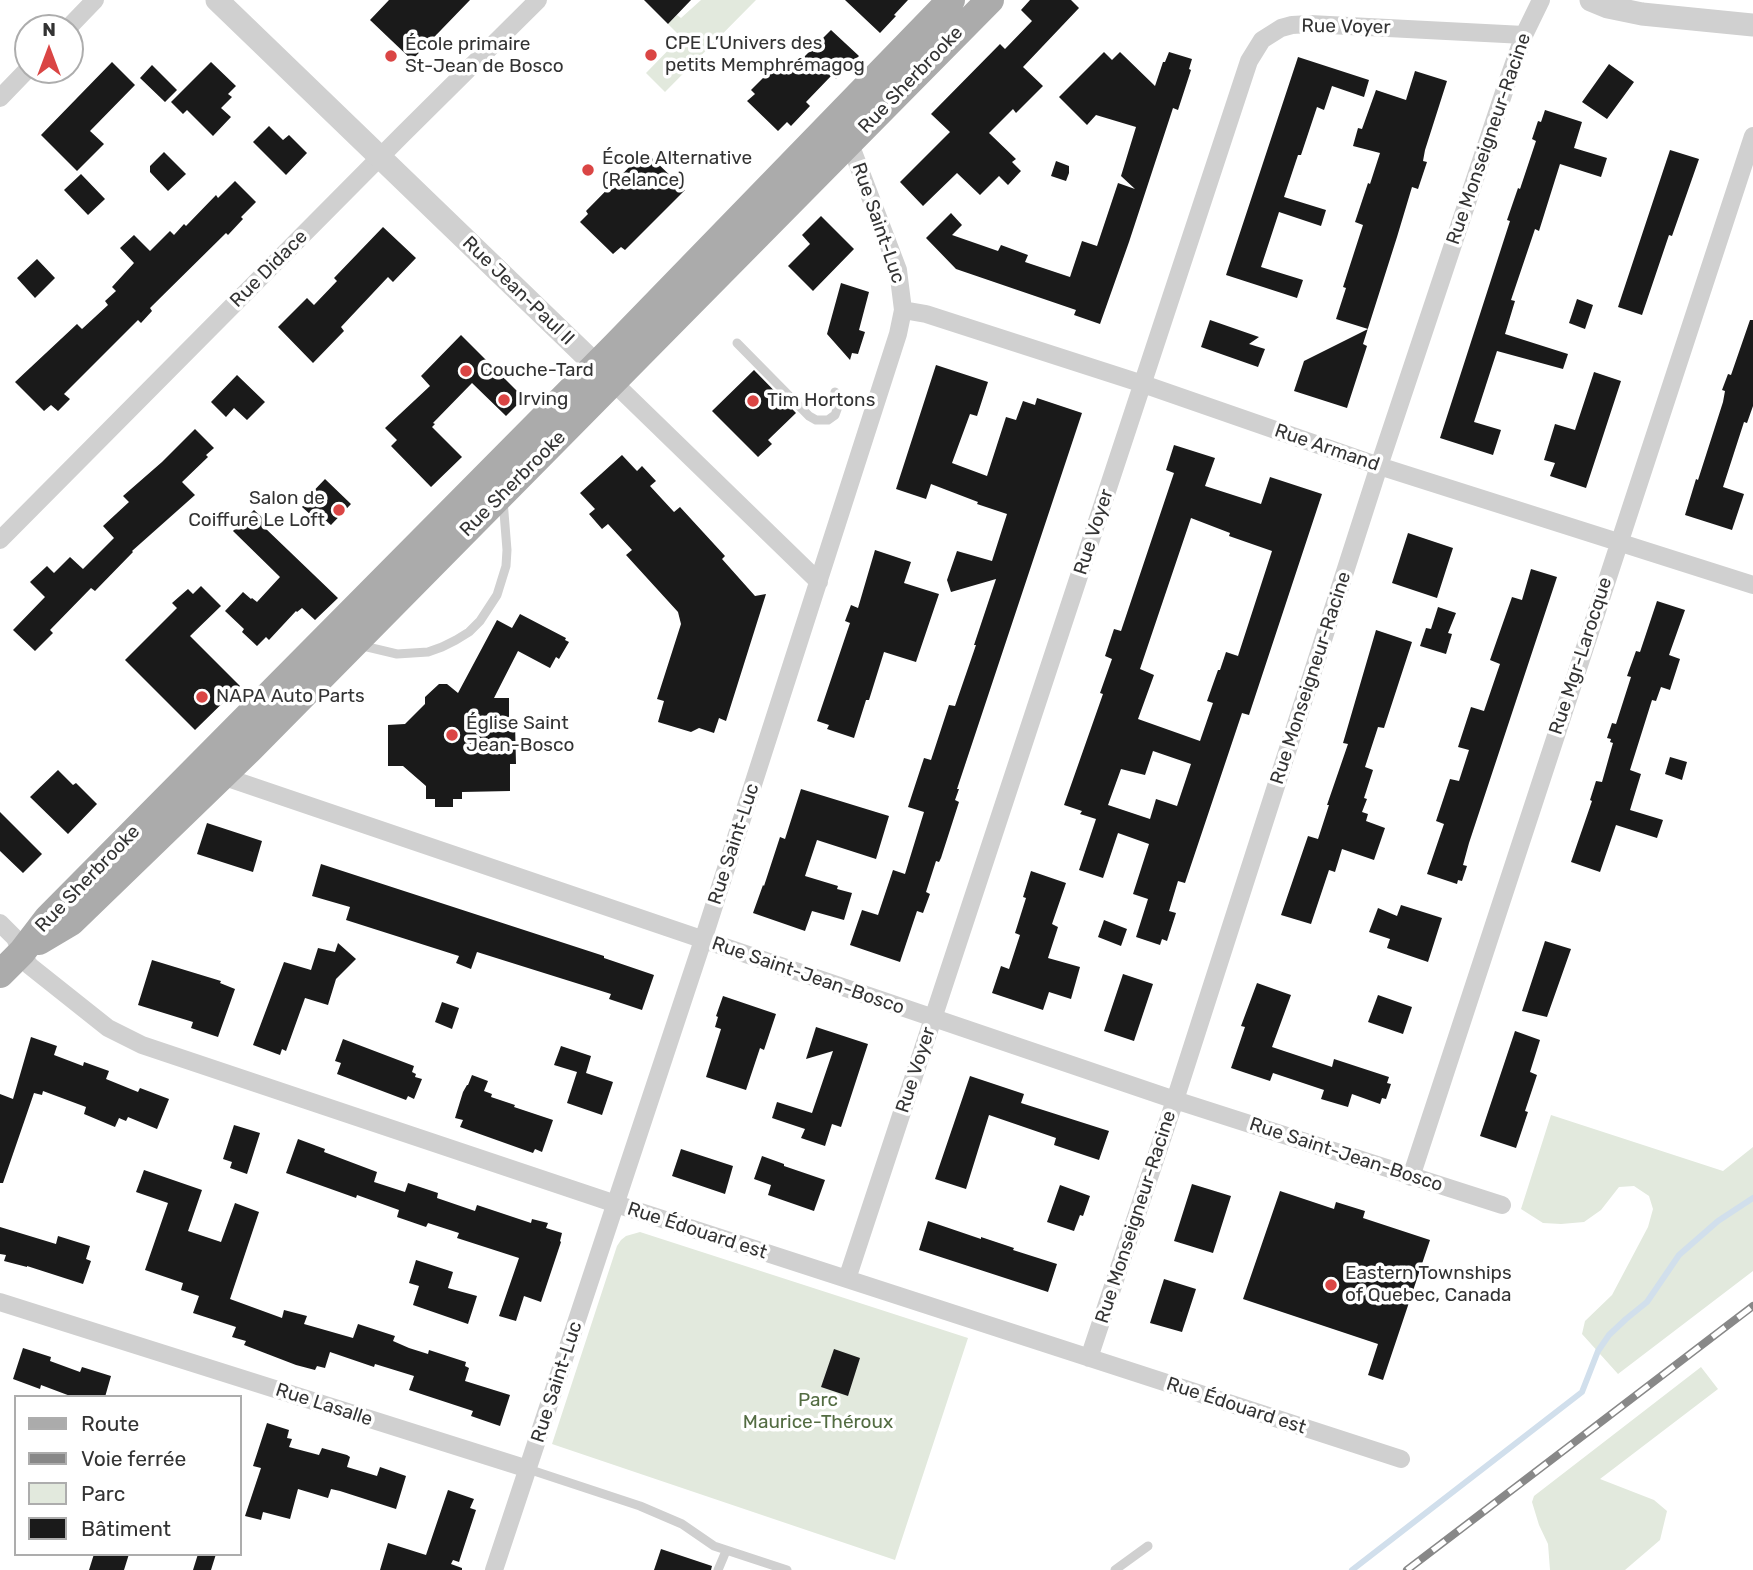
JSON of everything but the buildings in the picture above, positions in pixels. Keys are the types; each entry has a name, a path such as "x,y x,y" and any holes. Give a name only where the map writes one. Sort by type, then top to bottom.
{"main road":[{"name":"Rue Sherbrooke","path":"209,772 354,644 502,494 604,374 838,117 951,0"},
{"name":"Rue Sherbrooke","path":"0,974 22,951 71,922 209,772 604,374 850,143 990,0"}],"street":[{"path":"82,14 95,0"},
{"name":"Rue Jean-Paul II","path":"217,0 819,582"},
{"name":"Rue Didace","path":"0,540 538,0"},
{"name":"Rue Monseigneur-Racine","path":"1089,1358 1509,77 1524,35 1541,0"},
{"path":"1591,0 1608,7 1642,14 1753,25"},
{"name":"Rue Voyer","path":"847,1279 1248,61 1262,40 1271,33 1281,28 1310,24 1524,35"},
{"path":"0,98 14,84"},
{"name":"Rue Saint-Luc","path":"494,1570 703,940 898,334 903,310 898,270 838,117"},
{"name":"Rue Mgr-Larocque","path":"1412,1177 1753,135"},
{"name":"Rue Armand","path":"903,310 926,314 1143,384 1380,467 1753,585"},
{"name":"Rue Saint-Jean-Bosco","path":"209,772 1174,1100 1502,1205"},
{"name":"Rue Édouard est","path":"0,923 15,938 27,963 35,971 104,1025 130,1040 615,1205 1401,1459"},
{"name":"Rue Lasalle","path":"0,1302 528,1469"}],"lane":[{"path":"737,343 816,421 828,420 835,415 839,404 835,392"},
{"path":"354,644 397,654 428,652 456,640 480,621 497,595 506,566 502,494"},
{"path":"528,1469 671,1518 726,1551 787,1570"},
{"path":"1115,1570 1148,1546"},
{"path":"718,1570 726,1551"}],"green space":[{"path":"701,0 756,0 665,92 646,73 681,37 668,24 677,15 681,18"},
{"path":"1551,1115 1723,1171 1753,1147 1753,1271 1618,1374 1582,1334 1585,1321 1612,1295 1648,1227 1653,1209 1649,1196 1634,1186 1619,1187 1601,1210 1584,1222 1543,1223 1521,1209"},
{"name":"Parc Maurice-Théroux","path":"640,1232 968,1338 895,1560 552,1444 617,1246 626,1236"},
{"path":"1701,1367 1718,1389 1600,1479 1654,1500 1667,1511 1660,1540 1625,1570 1550,1570 1548,1544 1532,1502 1534,1496"}],"waterway":[{"path":"1352,1570 1582,1392 1598,1351 1609,1335 1647,1302 1679,1255 1718,1221 1753,1198"}],"railway":[{"path":"1407,1570 1753,1306"}],"place":[{"name":"CPE L’Univers des petits Memphrémagog","path":"651,55"},
{"name":"École primaire St-Jean de Bosco","path":"391,56"},
{"name":"École Alternative (Relance)","path":"588,170"},
{"name":"Couche-Tard","path":"466,371"},
{"name":"Irving","path":"504,400"},
{"name":"Tim Hortons","path":"753,401"},
{"name":"Salon de Coiffure Le Loft","path":"339,510"},
{"name":"NAPA Auto Parts","path":"202,697"},
{"name":"Église Saint Jean-Bosco","path":"452,735"},
{"name":"Eastern Townships of Quebec, Canada","path":"1331,1285"}]}
